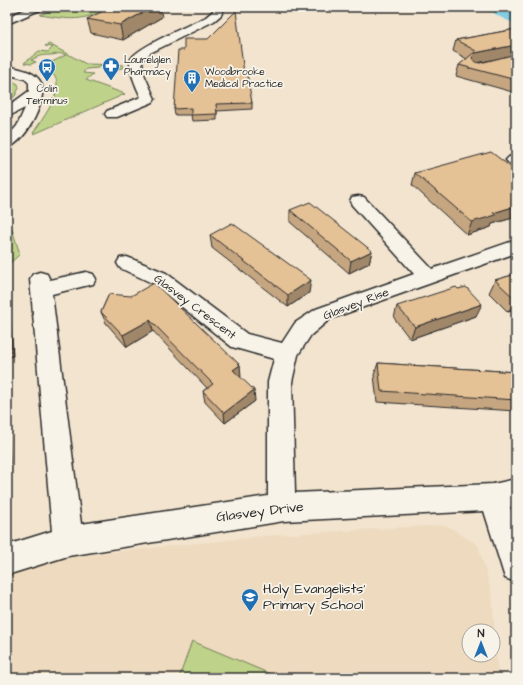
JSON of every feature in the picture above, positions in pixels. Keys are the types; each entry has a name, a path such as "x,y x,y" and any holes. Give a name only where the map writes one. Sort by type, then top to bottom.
{"street":[{"path":"7,21 39,7"},
{"path":"112,114 148,99 137,72 136,60 146,51 210,19 218,13 220,7"},
{"path":"7,70 29,76 35,83 28,117 18,136 7,144"},
{"path":"7,113 23,103 34,93"},
{"path":"358,201 428,277"},
{"name":"Glasvey Rise","path":"284,507 281,493 280,382 287,353 303,329 323,314 516,246"},
{"name":"Glasvey Crescent","path":"127,263 159,278 240,341 287,353"},
{"path":"68,541 41,284 86,279"},
{"path":"505,495 516,567"},
{"name":"Glasvey Drive","path":"7,560 68,541 284,507 505,495"}],"shaded area":[{"name":"Holy Evangelists' Primary School","path":"446,525 478,545 492,594 494,623 461,623 461,663 497,663 498,678 7,678 7,576 66,557 274,535"}],"green space":[{"path":"58,7 111,7 92,15 69,19 40,15"},
{"path":"49,44 86,64 123,65 125,67 118,69 119,65 101,65 98,68 86,69 83,73 93,74 86,80 125,94 34,134 33,133 50,107 57,85 54,75 42,67 66,55 59,54 42,56 31,60 36,62 31,64 24,63 39,51 48,52 53,47 45,46"},
{"path":"7,78 18,84 19,88 15,96 7,101"},
{"path":"7,214 20,254 7,266"},
{"path":"192,641 280,678 179,678"}],"building":[{"path":"111,7 153,7 120,25 87,19"},
{"name":"Woodbrooke Medical Practice","path":"236,11 244,73 247,73 252,103 216,104 217,114 191,115 191,108 174,109 178,50 184,50 184,39 208,39"},
{"path":"516,29 516,45 475,53 472,58 475,62 480,63 516,54 516,80 459,65 476,51 456,40"},
{"path":"491,152 516,171 516,206 493,213 496,215 472,222 415,173"},
{"path":"310,202 372,251 351,261 290,210"},
{"path":"232,223 311,280 288,295 210,235"},
{"path":"516,274 516,300 495,280"},
{"path":"154,283 240,365 233,370 254,390 224,413 203,391 213,384 150,320 123,335 101,312 109,294 131,296"},
{"path":"456,287 458,289 466,287 482,304 415,327 397,306"},
{"path":"378,363 516,372 516,400 381,391"}],"waterway":[{"path":"498,7 516,17"}],"place":[{"name":"Laurelglen Pharmacy","path":"111,81"},
{"name":"Colin Terminus","path":"47,82"},
{"name":"Woodbrooke Medical Practice","path":"192,93"},
{"name":"Holy Evangelists' Primary School","path":"250,612"}]}
